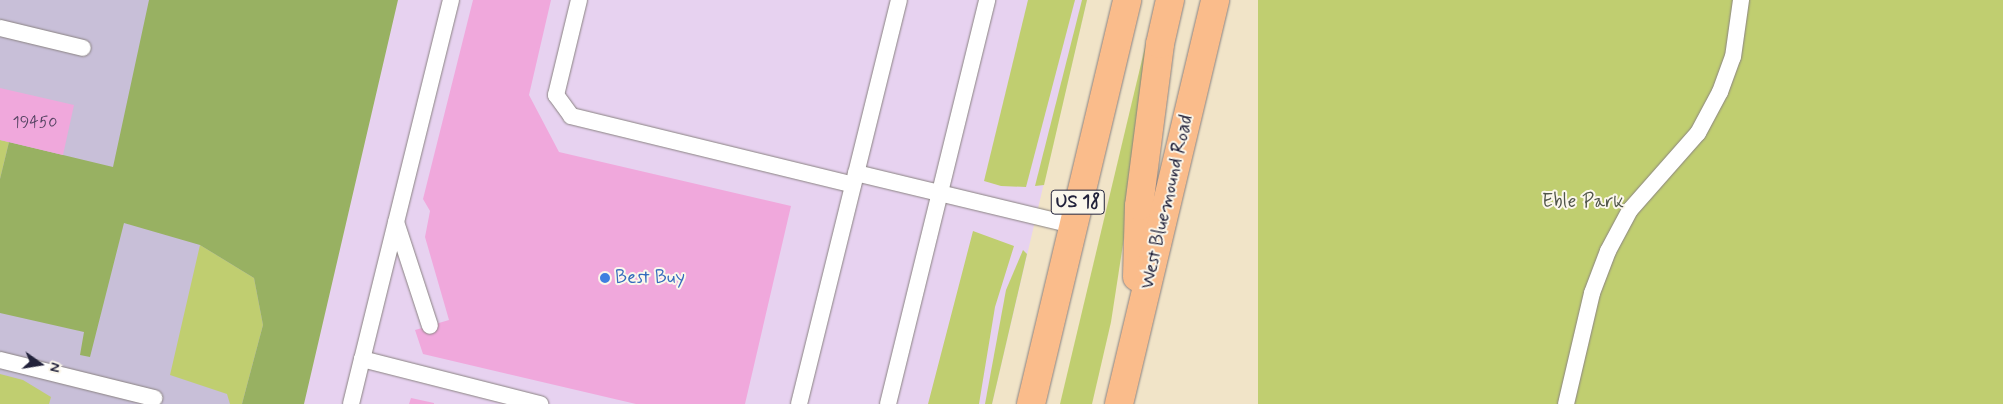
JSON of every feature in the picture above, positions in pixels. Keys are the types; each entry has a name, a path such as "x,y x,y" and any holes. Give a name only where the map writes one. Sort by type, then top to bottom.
{"main road":[{"name":"US 18","path":"1031,404 1126,0"},
{"path":"1136,333 1139,206 1160,44 1170,0"},
{"name":"West Bluemound Road","path":"1119,404 1215,0"}],"lane":[{"path":"351,404 451,0"},
{"path":"579,0 556,95 571,116 855,179 940,194 1073,225"},
{"path":"800,404 899,0"},
{"path":"888,404 987,0"},
{"path":"1566,404 1592,293 1608,250 1630,210 1698,133 1720,92 1733,57 1741,0"},
{"path":"0,28 83,48"},
{"path":"396,222 430,326"},
{"path":"362,358 540,404"},
{"path":"0,360 154,398"}],"shaded area":[{"path":"0,0 393,0 298,404 0,404"},
{"path":"393,0 1087,0 992,404 298,404"}],"green space":[{"path":"149,0 398,0 304,404 242,404 263,325 254,278 200,245 124,223 90,357 80,355 84,332 0,313 0,179 9,142 113,167"},
{"path":"1028,0 1075,0 1026,187 1001,186 984,181"},
{"path":"1082,0 1087,0 1044,185 1035,186"},
{"name":"Eble Park","path":"1258,0 2003,0 2003,404 1258,404"},
{"path":"1151,22 1157,24 1111,322 1092,404 1060,404"},
{"path":"0,140 9,142 0,179"},
{"path":"973,231 1014,246 995,307 979,404 928,404"},
{"path":"200,245 254,278 263,325 242,404 230,404 227,394 170,375"},
{"path":"1023,250 1027,254 992,404 985,404 1006,290"},
{"path":"0,374 23,380 51,397 49,404 0,404"}],"building":[{"name":"Best Buy","path":"473,0 551,0 529,95 559,152 791,206 745,404 636,404 423,354 415,330 449,320 425,237 430,211 423,199"},
{"path":"0,88 74,105 63,155 0,140"},
{"path":"411,398 434,403 434,404 409,404"}],"place":[{"name":"Best Buy","path":"605,278"}]}
